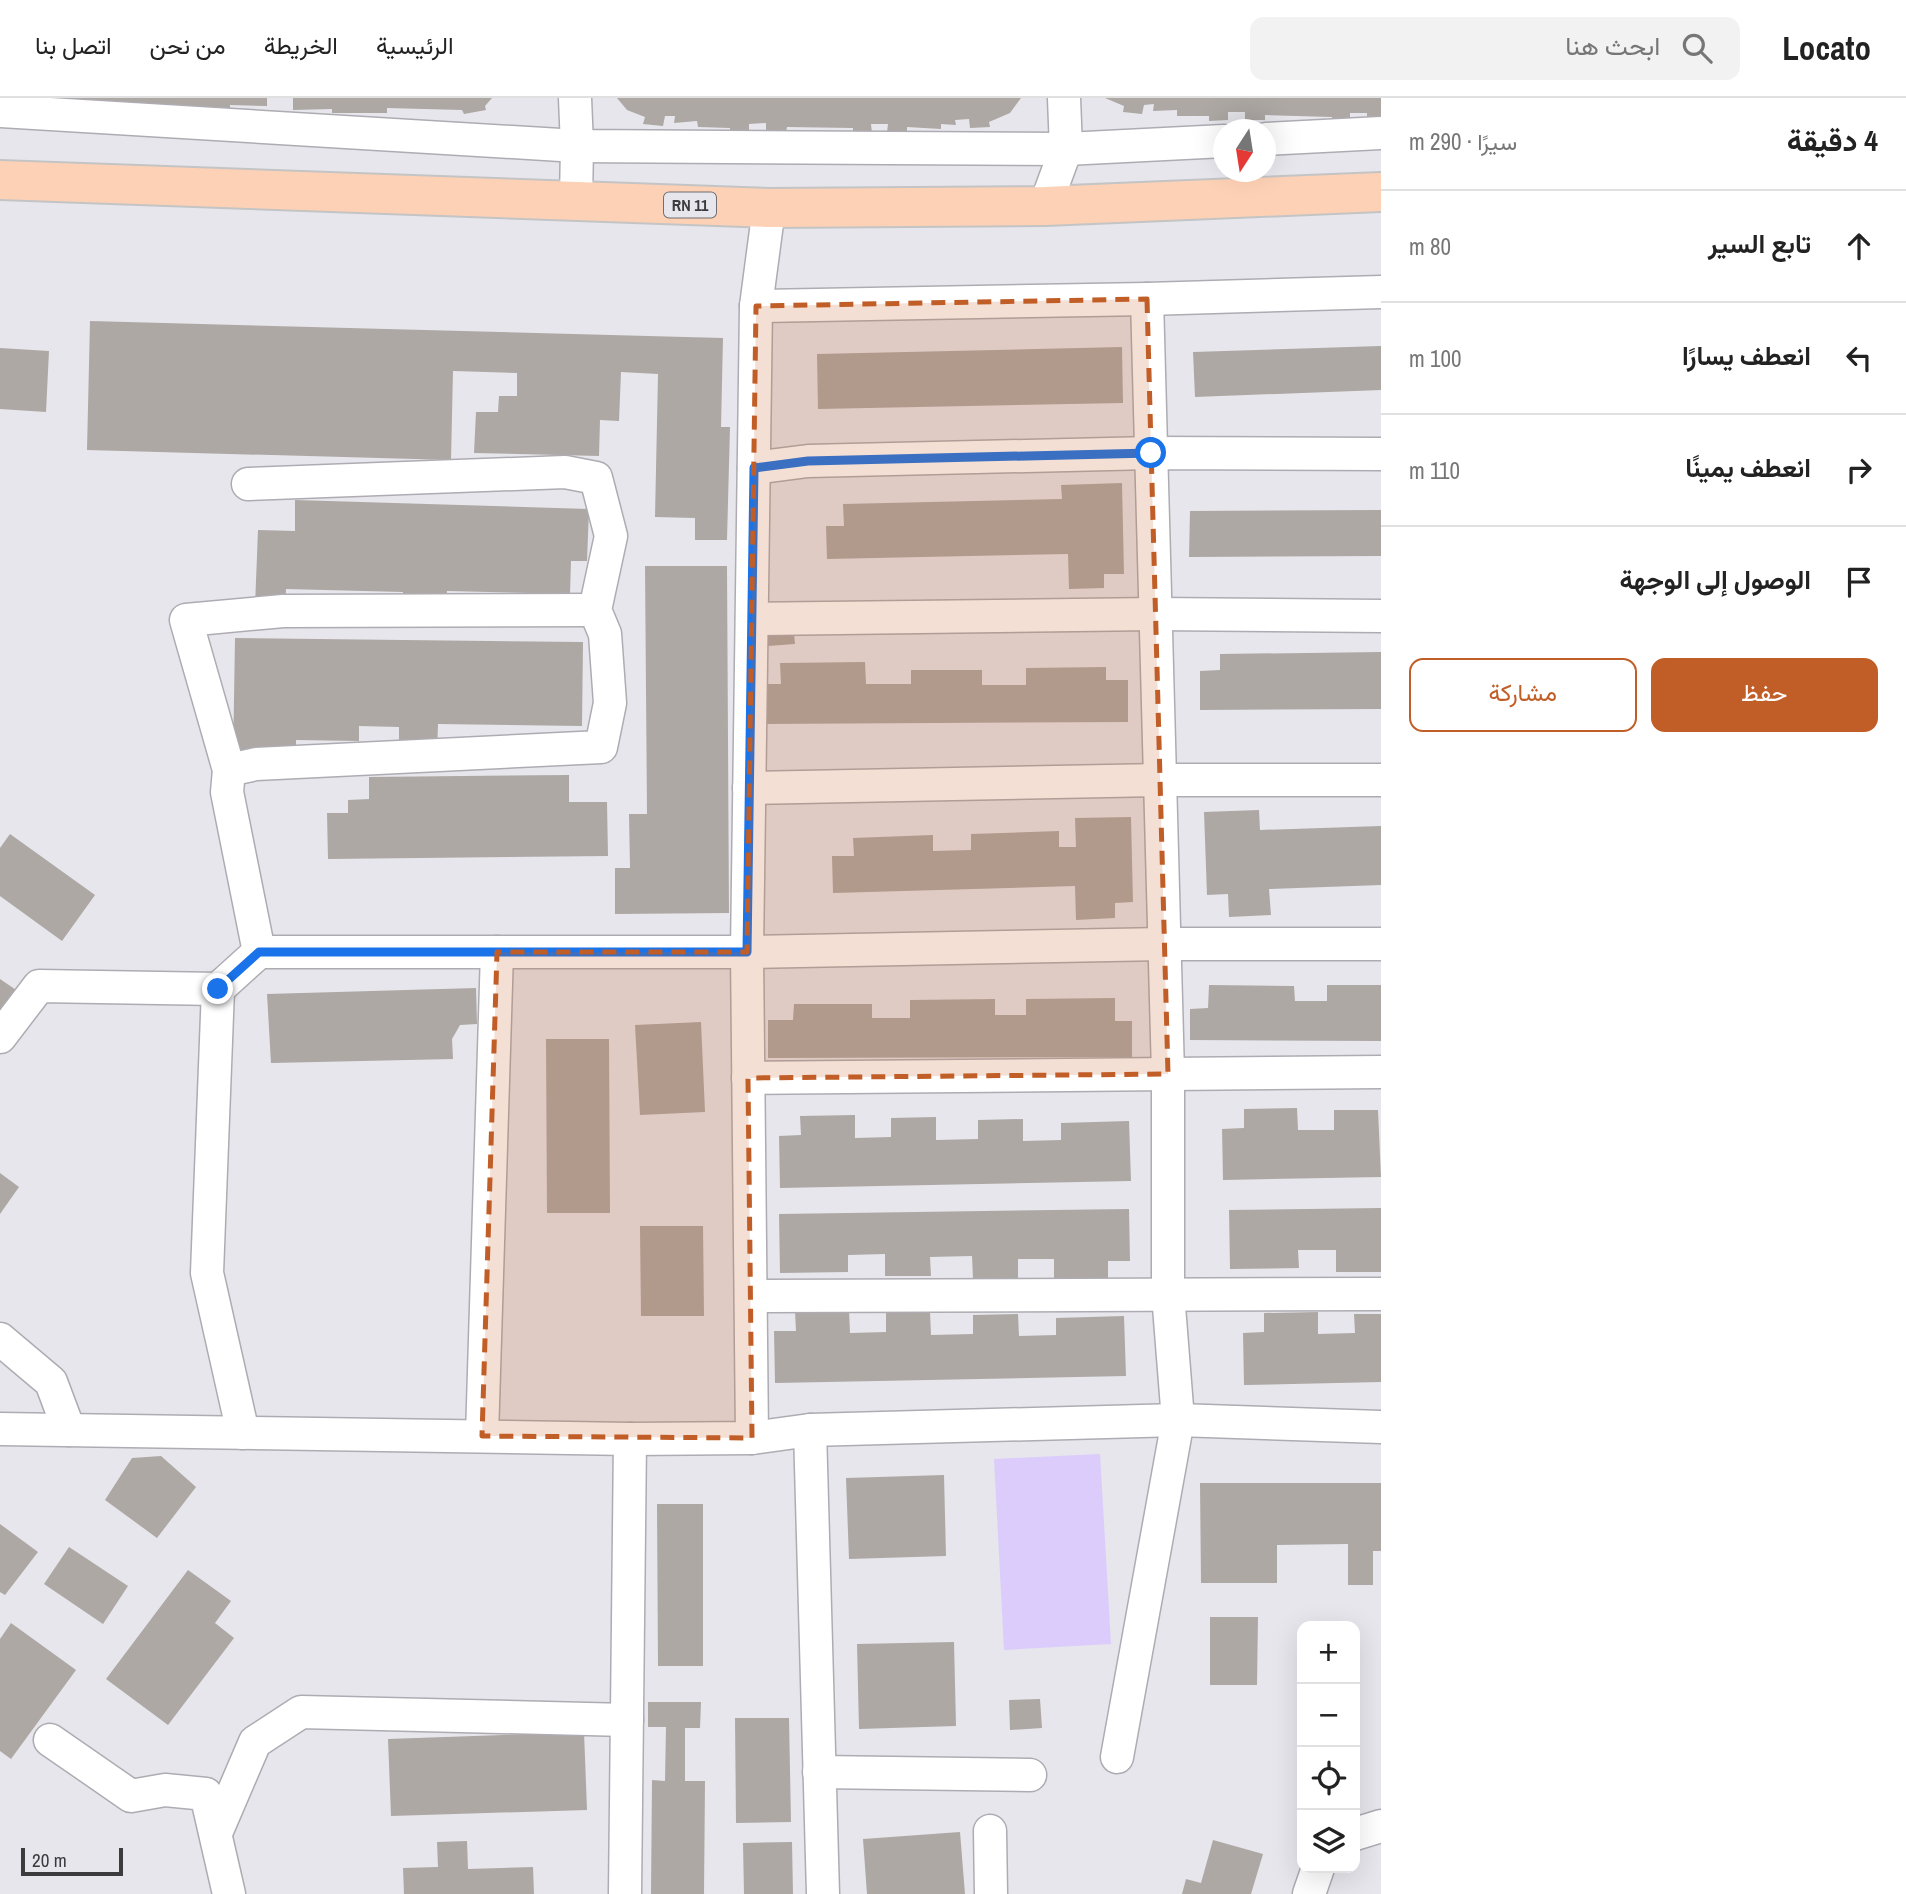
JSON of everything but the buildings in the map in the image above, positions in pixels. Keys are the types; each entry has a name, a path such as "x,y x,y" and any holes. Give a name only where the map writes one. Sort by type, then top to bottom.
{"main road":[{"name":"RN 11","path":"0,180 769,208 1045,206 1381,192"}],"street":[{"path":"575,98 578,145 576,201"},
{"path":"1045,206 1066,149 1064,98"},
{"path":"0,111 578,145 1066,149 1213,142"},
{"path":"1276,139 1381,134"},
{"path":"752,1438 747,952 749,788 756,306 769,208"},
{"path":"756,306 1381,292"},
{"path":"1117,1757 1178,1420 1168,1294 1168,1073 1147,299"},
{"path":"754,468 808,461 1151,453 1381,454"},
{"path":"229,770 256,764 601,747 610,703 605,634 595,610 611,536 596,478 565,472 248,484"},
{"path":"259,952 227,792 229,770 186,620 283,611 595,610"},
{"path":"752,619 1156,614 1381,615"},
{"path":"749,788 1160,780 1381,780"},
{"path":"0,1037 39,986 218,989 259,952 747,952 1381,943"},
{"path":"482,1436 497,952"},
{"path":"218,989 207,1273 243,1433"},
{"path":"748,1078 1381,1072"},
{"path":"752,1296 1381,1294"},
{"path":"0,1339 51,1382 69,1430"},
{"path":"0,1429 630,1439 752,1438 810,1430 1178,1420 1381,1427"},
{"path":"810,1430 823,1894"},
{"path":"625,1894 630,1439"},
{"path":"216,1833 255,1742 301,1713 627,1720"},
{"path":"50,1740 131,1796 165,1790 206,1794 229,1894"},
{"path":"819,1772 1030,1775"},
{"path":"1360,1833 1381,1826"},
{"path":"990,1831 991,1894"},
{"path":"1309,1894 1316,1873"}],"highlighted area":[{"path":"1147,299 1168,1074 748,1078 752,1438 482,1436 497,952 747,952 756,306"}],"shaded area":[{"path":"1100,1454 1111,1644 1004,1650 994,1459"}],"route":[{"path":"218,989 259,952 747,952 754,468 808,461 1151,453"}]}
